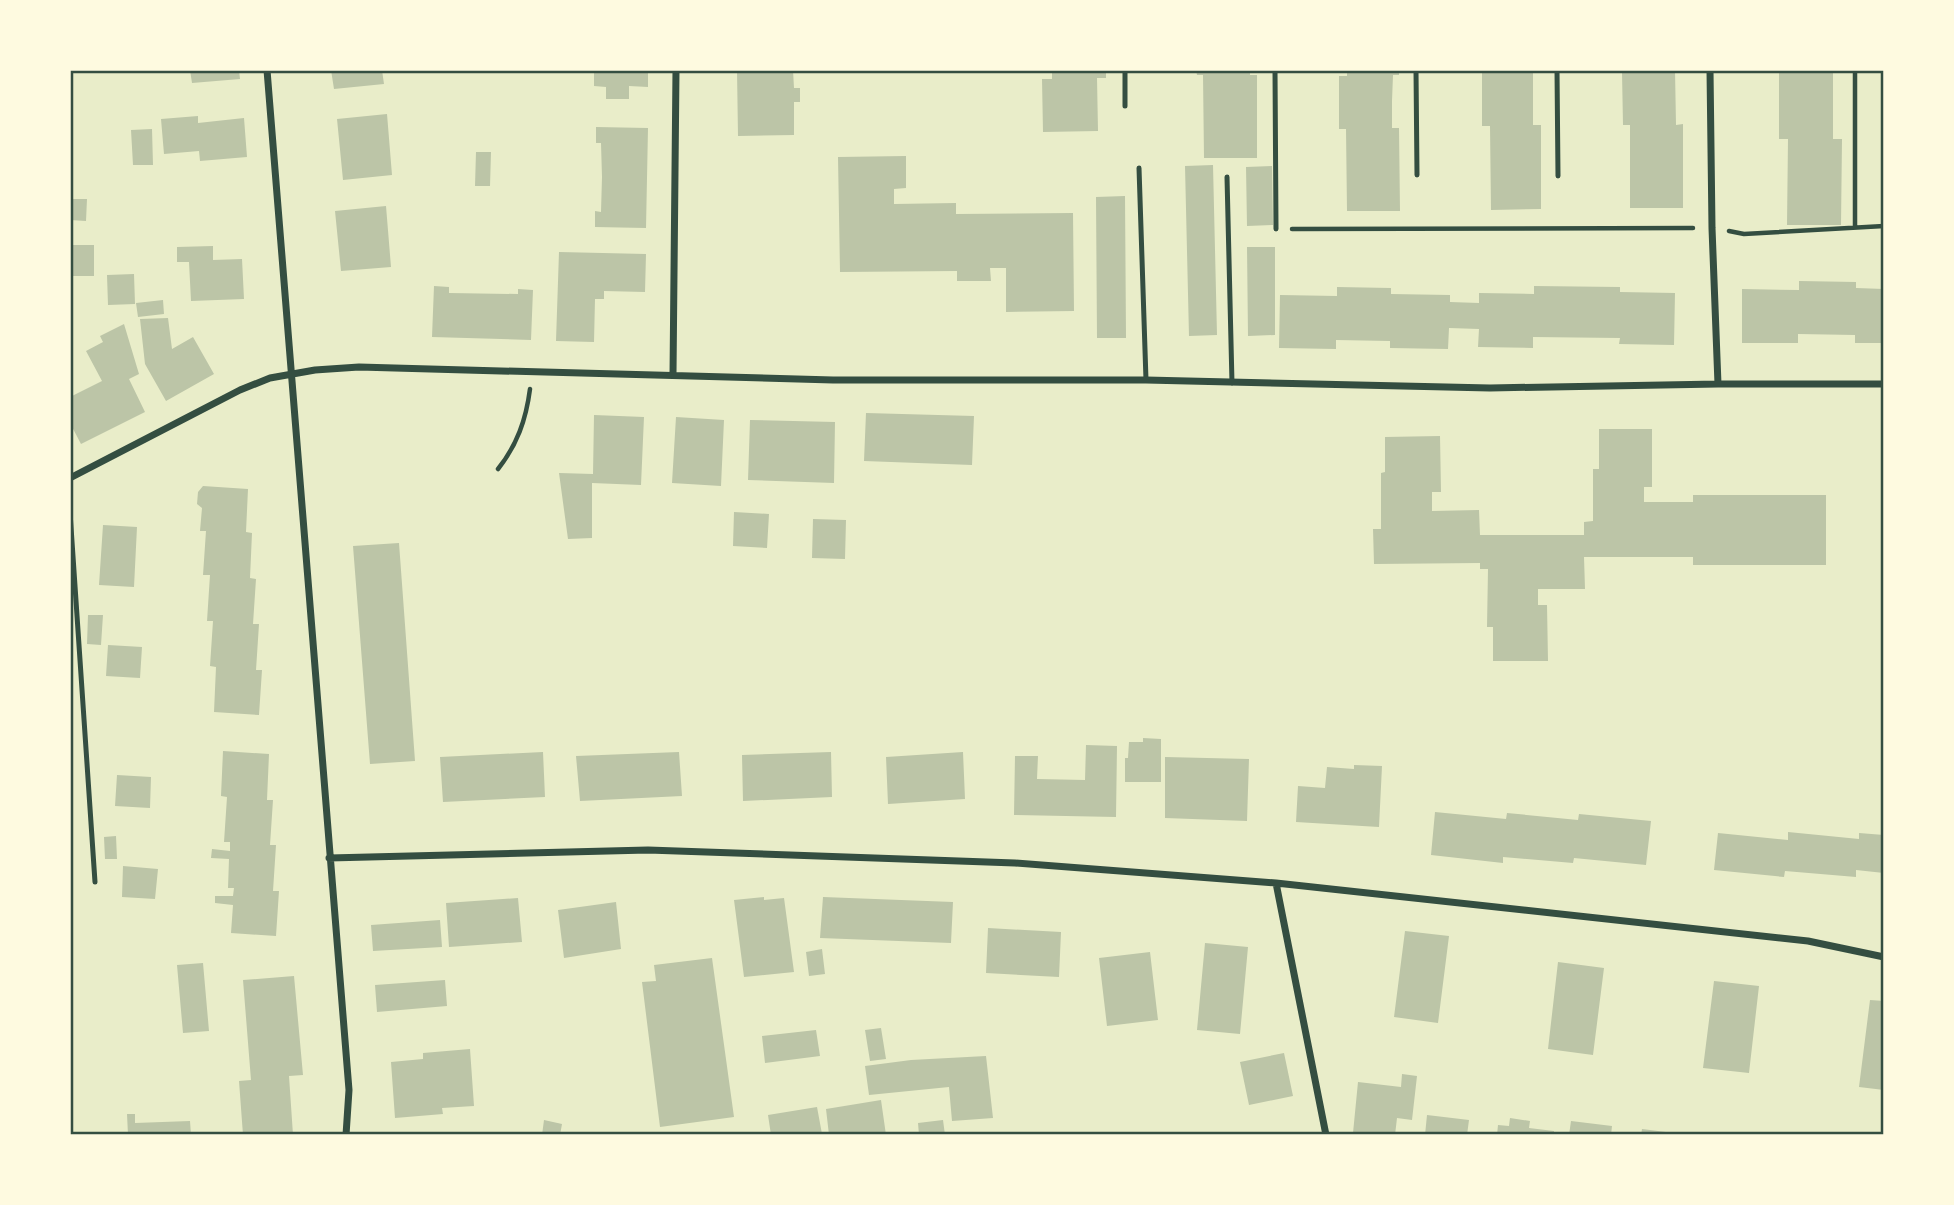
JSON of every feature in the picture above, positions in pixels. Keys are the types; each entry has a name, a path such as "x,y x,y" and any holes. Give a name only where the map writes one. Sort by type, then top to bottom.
{"street":[{"path":"267,70 349,1090 345,1135"},
{"path":"673,374 676,70"},
{"path":"1710,70 1718,384"},
{"path":"70,478 240,390 270,378 316,370 359,367 834,380 1146,380 1490,388 1884,384"},
{"path":"329,858 648,850 1015,863 1276,883 1808,941 1884,957"},
{"path":"1276,883 1326,1135"}],"lane":[{"path":"1125,70 1125,106"},
{"path":"1275,70 1276,229"},
{"path":"1416,70 1417,175"},
{"path":"1557,70 1558,176"},
{"path":"1139,168 1146,380"},
{"path":"1227,177 1232,383"},
{"path":"70,512 95,882"}],"path":[{"path":"1855,70 1855,227"},
{"path":"1276,229 1712,228 1744,234 1884,226"},
{"path":"498,469 513,450 527,407 532,371"}],"building":[{"path":"190,70 239,70 240,79 192,83"},
{"path":"331,70 382,70 384,84 334,89"},
{"path":"594,70 648,70 648,87 629,86 629,99 606,99 606,87 594,86"},
{"path":"737,70 793,70 794,88 800,88 800,102 794,102 794,135 738,136"},
{"path":"1052,70 1106,70 1106,78 1097,78 1098,131 1043,132 1042,79 1052,79"},
{"path":"1196,70 1250,70 1250,75 1257,75 1257,158 1204,158 1203,75 1197,75"},
{"path":"1347,70 1399,70 1399,75 1393,75 1392,128 1399,128 1400,211 1347,211 1346,129 1339,129 1339,76 1347,76"},
{"path":"1482,70 1533,70 1533,125 1541,125 1541,209 1491,210 1490,126 1482,126"},
{"path":"1675,70 1676,125 1683,124 1683,208 1630,208 1630,125 1623,125 1622,72"},
{"path":"1779,70 1833,70 1833,139 1842,139 1841,225 1787,225 1788,139 1779,139"},
{"path":"387,114 392,175 343,180 337,119"},
{"path":"198,116 198,123 244,118 247,157 200,161 199,151 164,154 161,119"},
{"path":"596,127 648,128 646,228 595,227 595,211 601,212 602,177 601,143 596,143"},
{"path":"152,129 153,165 133,165 131,130"},
{"path":"476,152 491,152 490,186 475,186"},
{"path":"906,156 906,188 894,189 894,204 956,203 956,214 1073,213 1074,311 1006,312 1006,268 990,268 991,281 957,281 957,271 840,272 838,157"},
{"path":"1213,165 1217,335 1189,336 1185,166"},
{"path":"1272,166 1273,225 1247,226 1246,167"},
{"path":"1125,196 1126,338 1097,338 1096,197"},
{"path":"70,199 87,199 86,221 70,220"},
{"path":"386,206 391,267 341,271 335,211"},
{"path":"70,245 94,245 94,276 70,276"},
{"path":"213,246 213,260 242,259 244,299 191,301 189,262 177,262 177,247"},
{"path":"1247,247 1275,247 1275,335 1248,336"},
{"path":"559,252 646,254 645,292 604,291 604,299 595,299 594,342 556,341"},
{"path":"134,274 135,304 108,305 107,275"},
{"path":"1799,281 1856,282 1856,288 1884,289 1884,343 1855,343 1855,335 1798,334 1798,343 1742,343 1742,289 1799,290"},
{"path":"434,286 449,287 449,293 518,294 518,289 533,290 531,340 432,337"},
{"path":"1534,286 1620,287 1620,292 1675,293 1674,345 1619,344 1620,338 1533,337 1533,348 1478,347 1479,329 1449,328 1448,349 1390,348 1390,341 1336,340 1336,349 1279,348 1280,295 1337,296 1337,287 1391,288 1391,294 1450,295 1450,302 1479,303 1479,293 1534,294"},
{"path":"163,300 164,314 138,317 136,303"},
{"path":"168,318 172,349 193,337 214,374 166,401 145,364 140,319"},
{"path":"124,324 139,374 129,379 145,412 81,444 70,423 70,397 102,381 86,351 103,342 100,336"},
{"path":"866,413 974,416 972,465 864,461"},
{"path":"594,415 644,417 641,485 592,483 592,538 568,539 559,473 593,474"},
{"path":"676,417 724,420 721,486 672,483"},
{"path":"750,420 835,422 834,483 748,480"},
{"path":"1599,429 1652,429 1652,487 1644,487 1644,502 1693,502 1693,495 1826,495 1826,565 1693,565 1693,557 1584,557 1585,589 1538,589 1538,605 1547,605 1548,661 1493,661 1493,627 1487,627 1488,569 1480,569 1480,563 1374,564 1373,529 1381,529 1381,473 1385,472 1385,437 1440,436 1441,492 1432,492 1432,511 1479,510 1480,535 1584,535 1584,522 1593,521 1593,469 1599,469"},
{"path":"203,486 248,489 246,532 252,533 250,578 256,579 253,624 259,624 256,670 262,670 259,715 214,712 216,667 210,666 213,621 207,621 210,575 203,575 206,531 200,531 202,508 197,504 198,492"},
{"path":"734,512 769,514 767,548 733,546"},
{"path":"813,519 846,520 845,559 812,558"},
{"path":"103,525 137,527 134,587 99,585"},
{"path":"399,543 415,761 370,764 353,546"},
{"path":"88,615 103,615 101,645 87,644"},
{"path":"108,645 142,647 140,678 106,676"},
{"path":"1143,738 1161,739 1161,782 1125,782 1125,758 1128,758 1129,742 1143,742"},
{"path":"1086,745 1117,746 1116,817 1014,815 1015,756 1038,756 1037,779 1085,780"},
{"path":"223,751 269,754 267,800 273,800 270,845 276,845 273,891 279,891 276,936 231,933 233,905 215,903 215,896 233,896 234,888 228,888 229,859 211,858 212,849 230,851 230,842 224,842 227,797 221,796"},
{"path":"543,752 545,797 443,802 440,757"},
{"path":"679,752 682,796 580,801 576,756"},
{"path":"831,752 832,797 743,801 742,755"},
{"path":"963,752 965,799 888,804 886,757"},
{"path":"1165,757 1249,759 1247,821 1165,818"},
{"path":"1354,765 1382,766 1379,827 1296,822 1298,786 1325,788 1327,767 1354,769"},
{"path":"117,775 151,777 150,808 115,806"},
{"path":"1435,812 1506,819 1507,813 1578,820 1579,814 1651,821 1646,865 1574,858 1573,863 1503,857 1503,863 1431,855"},
{"path":"1788,832 1859,839 1859,833 1884,835 1884,873 1856,870 1856,877 1785,871 1784,877 1714,870 1718,833 1788,840"},
{"path":"116,836 117,859 105,859 104,837"},
{"path":"123,866 158,869 155,899 122,897"},
{"path":"764,897 764,900 784,898 794,972 744,977 734,900"},
{"path":"823,897 953,902 951,943 820,938"},
{"path":"518,898 522,942 449,947 446,903"},
{"path":"616,902 621,949 564,958 558,910"},
{"path":"440,920 442,947 373,951 371,925"},
{"path":"988,928 1061,932 1059,977 986,973"},
{"path":"1405,931 1449,936 1438,1023 1394,1017"},
{"path":"1205,943 1248,947 1240,1034 1197,1030"},
{"path":"822,949 825,974 809,976 806,952"},
{"path":"1150,952 1158,1020 1107,1026 1099,958"},
{"path":"712,958 734,1117 660,1127 642,982 656,981 654,965"},
{"path":"1558,962 1604,968 1593,1055 1548,1049"},
{"path":"203,963 209,1031 183,1033 177,965"},
{"path":"294,976 303,1075 289,1076 293,1135 243,1135 239,1081 251,1080 243,980"},
{"path":"445,980 447,1006 377,1012 375,985"},
{"path":"1714,981 1759,986 1749,1073 1703,1068"},
{"path":"1870,1000 1884,1001 1884,1090 1859,1087"},
{"path":"881,1028 886,1059 870,1061 865,1030"},
{"path":"816,1030 820,1056 765,1063 762,1036"},
{"path":"470,1049 474,1106 442,1108 443,1114 395,1118 391,1062 423,1059 423,1053"},
{"path":"1284,1053 1293,1096 1249,1105 1240,1062"},
{"path":"986,1056 993,1118 952,1121 949,1087 869,1095 865,1066 911,1060"},
{"path":"1402,1074 1417,1076 1412,1120 1397,1118 1395,1135 1353,1133 1358,1082 1401,1087"},
{"path":"881,1100 886,1135 829,1135 826,1109"},
{"path":"817,1107 822,1134 771,1135 768,1115"},
{"path":"127,1114 135,1114 135,1123 190,1121 191,1135 128,1135"},
{"path":"1427,1115 1469,1120 1467,1135 1425,1135"},
{"path":"1510,1118 1530,1121 1529,1128 1554,1131 1554,1135 1497,1135 1498,1125 1509,1126"},
{"path":"544,1120 562,1124 560,1135 542,1135"},
{"path":"943,1120 945,1135 919,1135 918,1123"},
{"path":"1571,1121 1612,1126 1611,1135 1569,1135"},
{"path":"1642,1129 1674,1133 1641,1135"}]}
